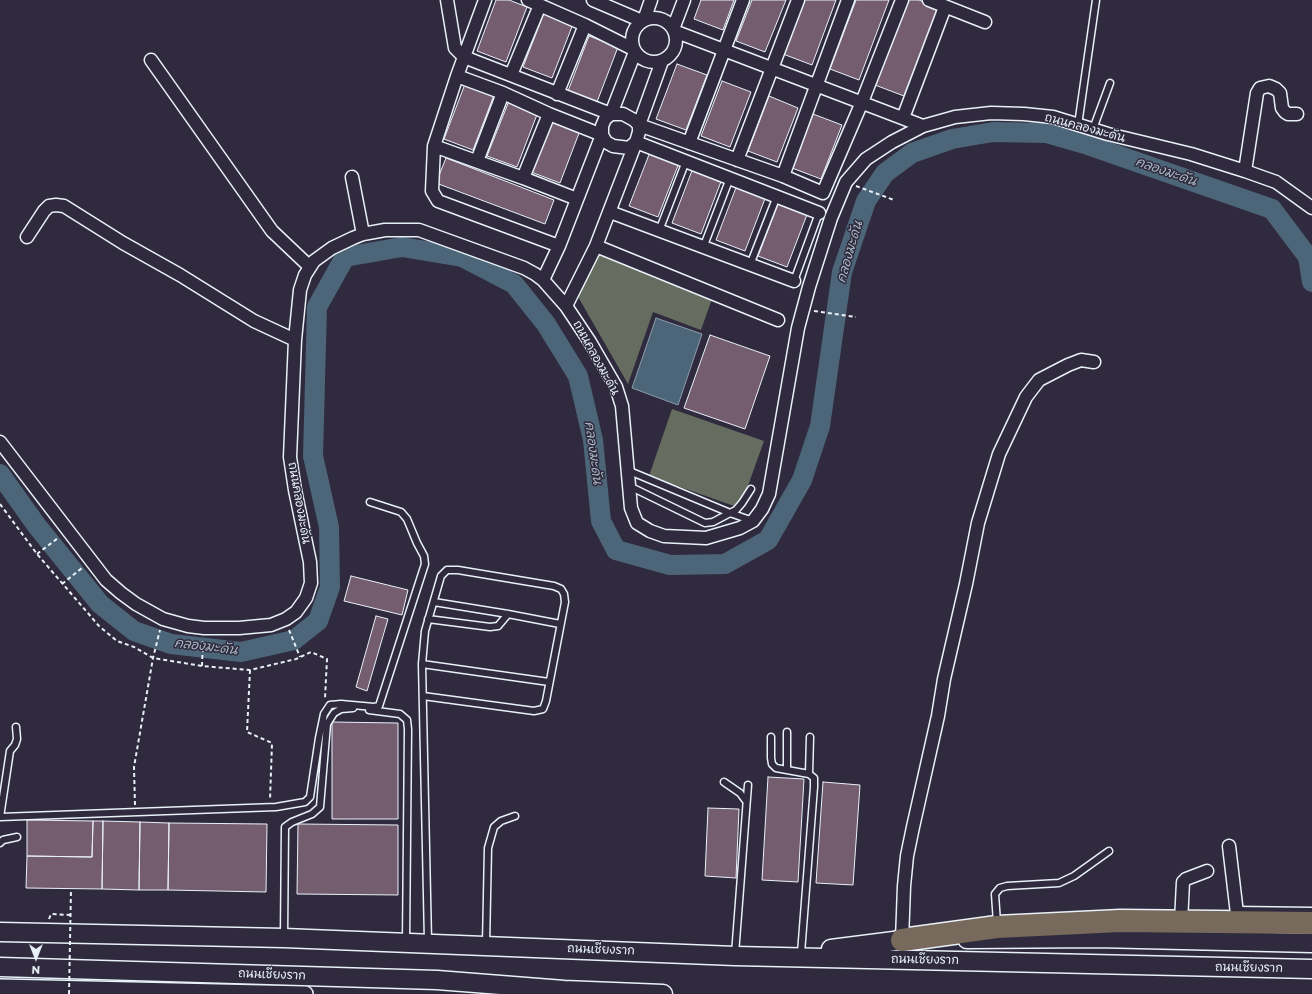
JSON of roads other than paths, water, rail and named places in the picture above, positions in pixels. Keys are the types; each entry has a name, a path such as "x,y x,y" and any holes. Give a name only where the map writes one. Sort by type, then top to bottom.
{"highway":[{"path":"902,940 997,927 1120,921 1181,922 1244,918 1312,923"}],"main road":[{"path":"0,932 284,938 486,945"},
{"path":"783,957 801,953 902,940 1096,938 1312,943"},
{"name":"ถนนเชียงราก","path":"486,945 735,956 1312,969"},
{"name":"ถนนเชียงราก","path":"0,966 437,980 564,990 663,994"}],"street":[{"path":"447,0 455,48 464,57 611,114 623,114 634,120 639,125 783,176 823,193 862,102 902,0"},
{"path":"485,0 457,76 434,146 432,191 438,201 559,246"},
{"path":"528,0 585,25 634,50 642,59 649,62 662,61 674,50 676,44 674,30 684,0"},
{"path":"593,0 643,20 660,18 666,21 674,30 923,126"},
{"path":"543,280 559,246 602,135 602,126 611,114 634,50 632,43 634,30 643,20 651,0"},
{"path":"689,143 743,0"},
{"path":"737,160 798,0"},
{"path":"783,176 848,0"},
{"path":"929,0 985,22"},
{"path":"510,75 540,5"},
{"path":"903,118 945,7"},
{"path":"557,94 585,25"},
{"path":"151,60 272,232 310,267"},
{"path":"566,306 596,246 610,212 636,142 639,132 639,125 662,61"},
{"path":"457,76 503,93 549,114 602,135 606,142 613,146 629,148 636,142"},
{"path":"1245,171 1260,88 1269,86 1276,89 1280,93 1282,108 1285,112 1288,114 1297,114"},
{"path":"477,161 503,93"},
{"name":"ถนนคลองมะดัน","path":"0,442 106,580 136,604 163,619 188,626 218,628 270,625 286,619 296,612 306,598 311,583 310,562 295,490 290,457 295,340 300,290 305,275 314,261 332,248 363,234 385,230 419,230 524,268 543,280 566,306 590,342 616,387 622,406 631,508 637,523 650,531 664,536 706,538 740,528 753,521 769,494 798,328 811,280 839,198 846,182 866,159 879,149 923,126 954,117 991,113 1053,117 1078,125 1191,154 1245,171 1276,182 1312,208"},
{"path":"523,178 549,114"},
{"path":"636,142 819,213"},
{"path":"434,146 577,199"},
{"path":"352,176 363,234"},
{"path":"27,238 44,211 49,206 64,206 254,321 295,340"},
{"path":"610,212 794,281"},
{"path":"596,246 778,320"},
{"path":"902,940 904,886 907,856 978,523 999,454 1026,397 1039,380 1081,360 1094,362"},
{"path":"1229,846 1244,918"},
{"path":"1181,922 1183,882 1186,878 1208,871"},
{"path":"0,987 297,994"},
{"path":"500,994 564,990"}],"lane":[{"path":"1078,125 1096,0"},
{"path":"1093,129 1110,83"},
{"path":"658,231 686,161"},
{"path":"703,248 730,178"},
{"path":"750,265 777,196"},
{"path":"794,281 819,213"},
{"path":"628,470 730,513 753,521"},
{"path":"629,486 705,523 713,522 736,510 751,488"},
{"path":"16,727 17,739 15,745 10,751 0,817 270,807 305,802 310,797 324,714 330,705 341,704 374,707 379,706 426,564 424,556 416,544 407,519 401,512 370,502"},
{"path":"423,696 534,711 543,709 546,701 565,602 564,594 561,589 554,586 458,570 447,570 441,576 428,619 423,644 422,664 428,943"},
{"path":"434,602 560,624"},
{"path":"428,619 490,627 498,626 508,614"},
{"path":"422,664 549,682"},
{"path":"284,938 285,827 292,822 312,814 320,808 327,724 334,713 341,709 349,708 400,714 407,720 406,942"},
{"path":"787,732 787,769"},
{"path":"772,737 771,758 772,764 776,768 809,774 814,778 801,953"},
{"path":"809,774 810,737"},
{"path":"724,782 740,793 746,801"},
{"path":"735,956 748,785"},
{"path":"486,945 488,848 494,827 501,821 515,816"},
{"path":"0,842 17,837"},
{"path":"997,927 995,894 1000,888 1007,886 1059,883 1074,876 1110,851"},
{"path":"1244,918 1312,911"}],"water":[{"path":"656,318 702,334 678,405 632,388"}],"waterway":[{"name":"คลองมะดัน","path":"0,474 37,526 100,604 134,631 171,644 241,652 294,640 318,621 330,587 329,527 313,456 317,307 345,257 402,247 462,257 514,284 546,324 578,376 593,440 601,521 616,550 670,565 725,564 768,540 802,480 820,426 842,272 866,201 885,173 912,153 952,139 993,132 1046,133 1088,145 1272,209 1308,257 1312,282"}]}
